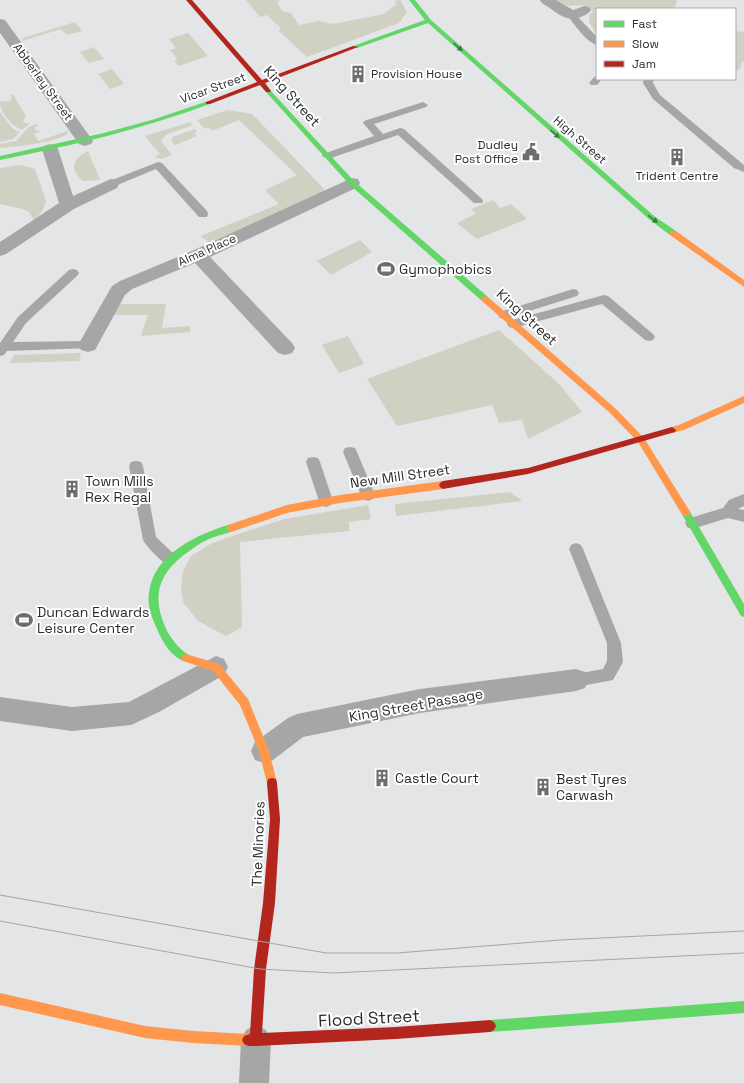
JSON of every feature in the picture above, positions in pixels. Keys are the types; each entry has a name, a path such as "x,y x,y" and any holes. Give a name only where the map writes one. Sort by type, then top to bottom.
{"street":[{"name":"King Street","path":"189,0 261,83 352,183 613,411 641,440 692,523 744,613"},
{"name":"High Street","path":"412,0 429,21 652,218 744,284"},
{"path":"547,0 578,13"},
{"name":"Vicar Street","path":"0,158 85,141 174,115 327,57 429,21"},
{"name":"Abberley Street","path":"0,23 85,141"},
{"path":"50,149 68,206"},
{"name":"Alma Place","path":"83,345 118,291 126,285 198,255 352,183"},
{"path":"0,250 68,206 111,184"},
{"path":"198,255 285,348"},
{"name":"New Mill Street","path":"170,559 201,538 287,509 368,495 528,471 682,428 744,399"},
{"path":"170,559 157,577 152,597 156,618 165,638 181,656 216,667"},
{"path":"0,709 72,719 131,713 216,667"},
{"name":"The Minories","path":"216,667 244,702 264,751 273,787 275,819 269,903 260,969 256,1040"},
{"name":"King Street Passage","path":"264,751 296,726 420,701 576,680"},
{"name":"Flood Street","path":"0,999 145,1032 193,1037 256,1040 396,1033 744,1007"},
{"path":"254,1083 256,1040"}],"lane":[{"path":"578,13 585,31 596,41"},
{"path":"649,80 648,83 656,97 738,166 744,169"},
{"path":"381,138 368,123 423,105"},
{"path":"327,156 400,131 478,201"},
{"path":"111,184 158,165 203,214"},
{"path":"2,349 22,320 73,273"},
{"path":"504,315 574,294"},
{"path":"513,324 604,299 649,337"},
{"path":"2,349 83,345"},
{"path":"350,452 368,495"},
{"path":"313,462 326,502"},
{"path":"136,466 150,540 170,559"},
{"path":"728,512 734,504 744,500"},
{"path":"692,523 728,512 744,516"},
{"path":"576,549 614,643 616,662 608,675 576,680"}],"shaded area":[{"path":"246,0 280,0 277,2 282,11 291,13 299,25 319,21 333,24 384,14 396,4 395,1 400,0 407,12 399,23 307,57 279,31 281,28 267,15 260,17"},
{"path":"556,0 677,0 674,8 596,8 596,33 589,22 589,16 593,11 583,5 570,6 562,4"},
{"path":"75,22 82,31 67,35 61,29 22,41 23,38"},
{"path":"736,31 744,32 744,62 742,62 739,70 736,70"},
{"path":"188,33 208,56 179,66 174,60 177,59 170,50 176,48 169,39"},
{"path":"94,47 104,59 89,63 80,52"},
{"path":"112,69 124,84 110,89 98,74"},
{"path":"13,94 26,117 23,120 25,123 30,123 22,130 7,118 2,110 0,102 10,101 12,97 11,95"},
{"path":"228,110 252,114 326,191 209,243 201,236 279,204 265,190 297,175 239,120 212,131 209,127 205,129 197,120"},
{"path":"0,112 13,129 20,132 13,139 0,142"},
{"path":"190,122 193,125 167,134 161,141 172,155 161,159 154,157 160,154 145,136"},
{"path":"37,124 35,130 40,131 34,134 38,141 68,131 68,133 56,139 47,141 0,148 0,144 16,141 30,126"},
{"path":"195,129 197,132 194,133 197,136 175,145 171,141 173,137"},
{"path":"88,151 100,180 82,181 75,172 74,164 76,160"},
{"path":"21,165 35,169 46,201 43,210 34,221 29,212 0,204 0,168"},
{"path":"493,200 500,208 511,204 527,219 477,239 457,223 476,214 471,209"},
{"path":"360,240 372,252 331,275 317,261"},
{"path":"120,304 166,304 162,328 190,326 190,332 141,336 148,315 114,315"},
{"path":"499,330 559,384 582,412 528,439 522,420 499,423 492,405 397,426 367,379"},
{"path":"348,336 364,364 339,373 322,345"},
{"path":"81,353 79,361 9,363 14,355"},
{"path":"510,492 522,501 396,516 395,504"},
{"path":"368,505 371,519 349,522 349,531 240,542 242,627 226,636 198,621 183,602 181,587 183,571 191,556 212,543 284,519"}],"tram line":[{"path":"0,895 326,953 397,953 560,940 744,931"},
{"path":"0,921 260,969 333,973 744,953"}],"traffic: fast":[{"path":"412,0 429,21 652,218 673,233"},
{"path":"355,47 429,21"},
{"path":"268,91 352,183 485,299"},
{"path":"0,158 105,135 157,121 208,103"},
{"path":"686,513 744,613"},
{"path":"186,658 174,650 163,632 156,616 153,594 155,584 159,575 166,566 184,550 202,538 231,528"},
{"path":"490,1026 744,1007"}],"traffic: slow":[{"path":"673,233 744,284"},
{"path":"485,299 613,411 641,440 686,513"},
{"path":"672,430 681,428 744,399"},
{"path":"231,528 287,509 340,499 443,485"},
{"path":"186,658 216,667 244,702 264,751 272,783"},
{"path":"0,999 145,1032 193,1037 248,1040"}],"traffic: jam":[{"path":"189,0 268,91"},
{"path":"208,103 355,47"},
{"path":"443,485 528,471 672,430"},
{"path":"256,1040 260,969 269,903 275,819 272,783"},
{"path":"248,1040 396,1033 490,1026"}],"place":[{"name":"Provision House","path":"358,74"},
{"name":"Dudley Post Office","path":"531,152"},
{"name":"Trident Centre","path":"677,157"},
{"name":"Gymophobics","path":"386,269"},
{"name":"Town Mills Rex Regal","path":"72,489"},
{"name":"Duncan Edwards Leisure Center","path":"24,620"},
{"name":"Castle Court","path":"382,778"},
{"name":"Best Tyres Carwash","path":"543,787"}]}
